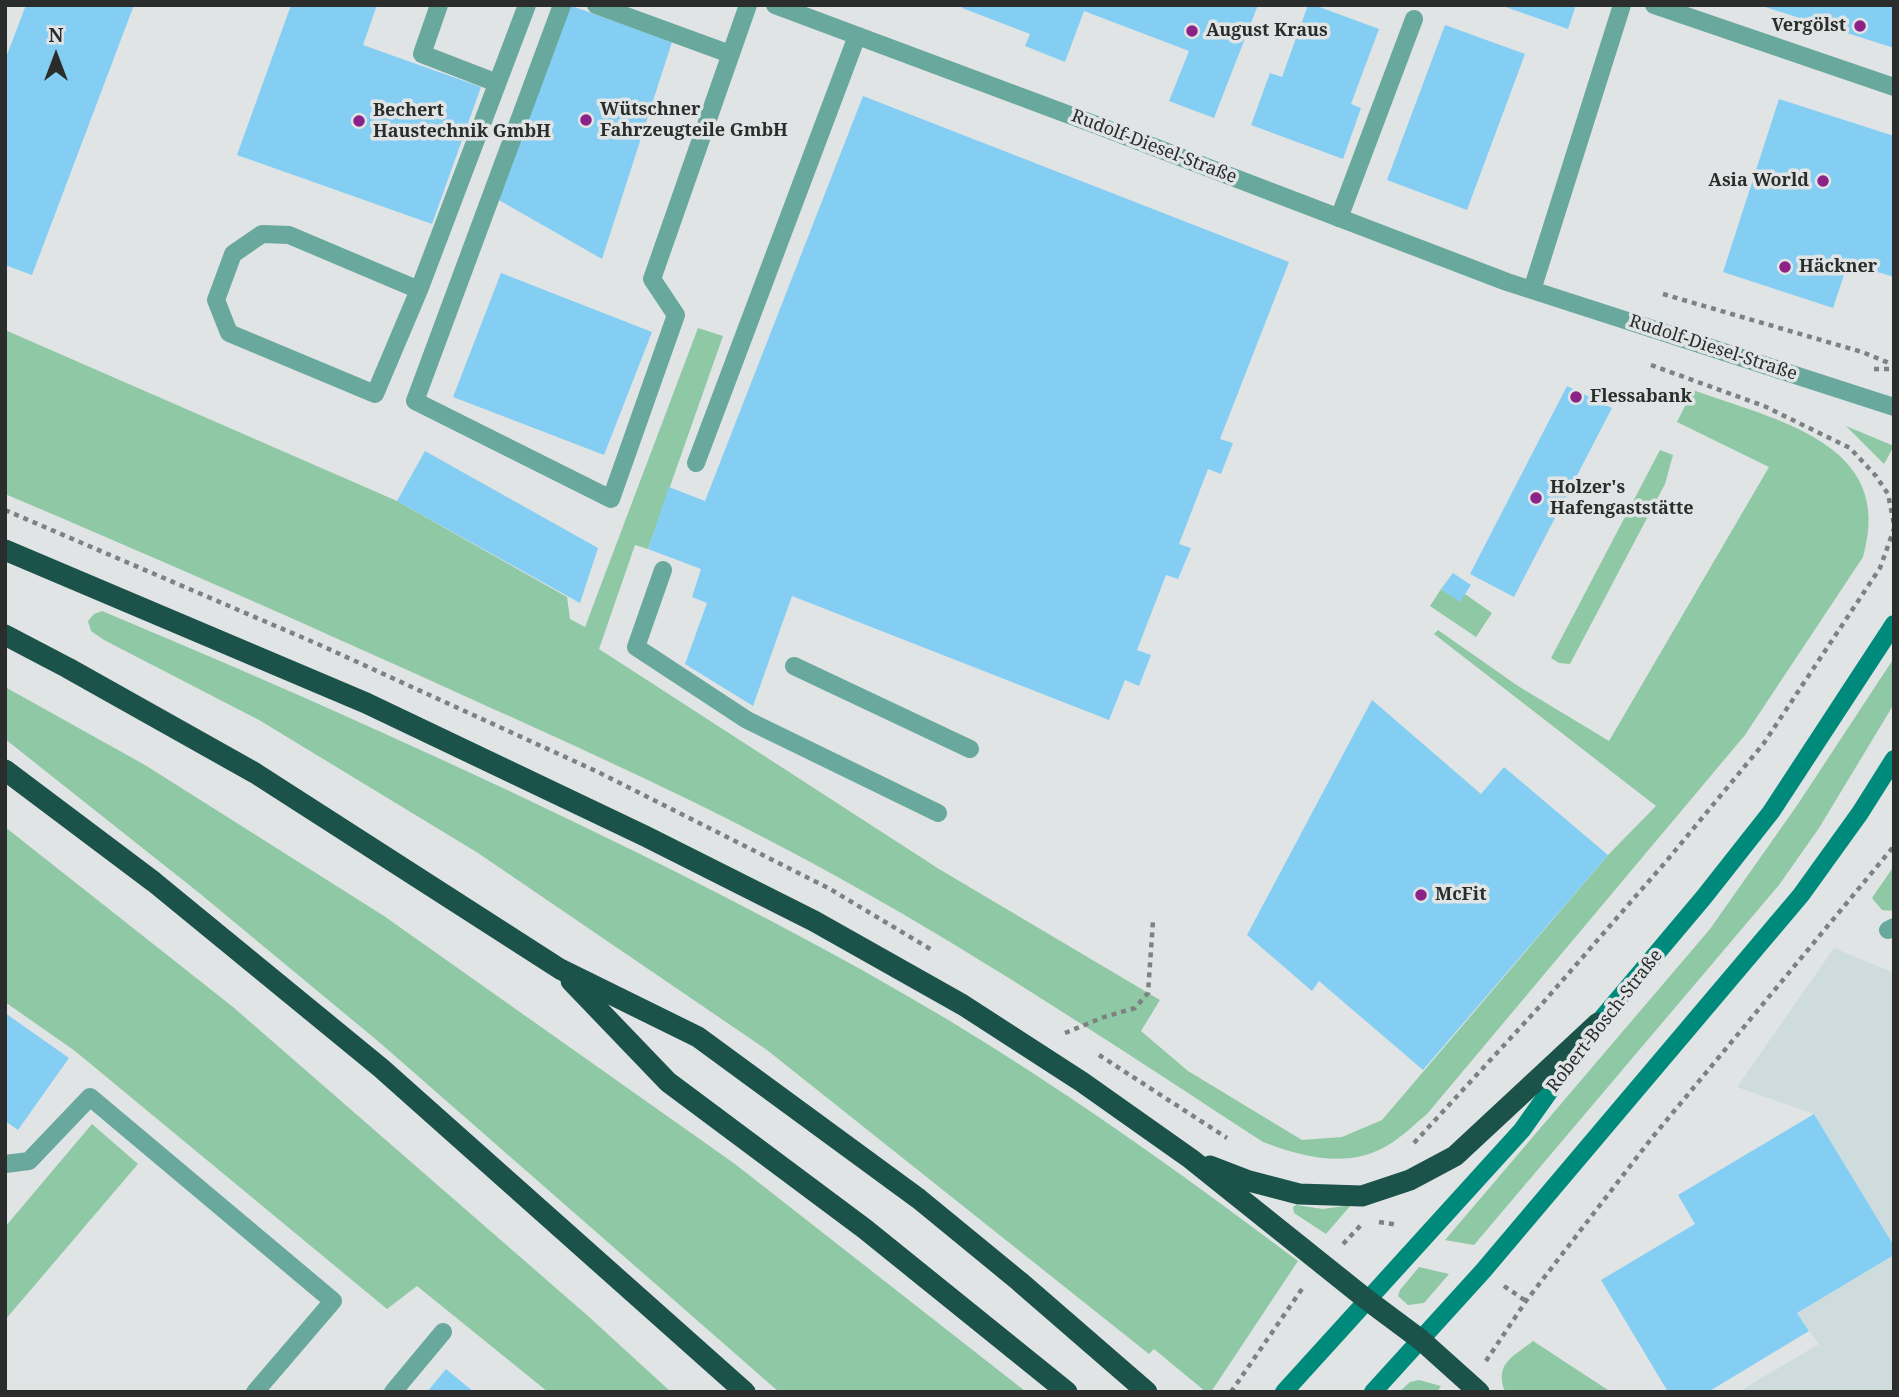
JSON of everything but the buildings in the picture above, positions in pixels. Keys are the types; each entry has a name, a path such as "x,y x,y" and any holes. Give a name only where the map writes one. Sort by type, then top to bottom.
{"highway":[{"path":"5,550 366,703 645,836 814,921 963,1005 1082,1082 1191,1159 1421,1340 1474,1386"},
{"path":"5,635 68,667 255,773 560,969 698,1037 919,1199 1147,1392"},
{"path":"5,770 154,882 381,1068 745,1392"},
{"path":"560,969 668,1082 865,1229 1061,1387"},
{"path":"1191,1159 1249,1181 1299,1194 1362,1196 1410,1180 1455,1156 1598,1023"}],"street":[{"path":"439,5 422,54 497,83"},
{"path":"419,290 289,235 262,234 233,254 216,300 229,333 375,394 419,290 527,5"},
{"path":"562,5 415,401 611,499 676,315 652,279 748,5"},
{"path":"596,5 730,54"},
{"name":"Rudolf-Diesel-Straße","path":"775,5 1532,290 1894,407"},
{"path":"1532,290 1622,5"},
{"path":"1654,5 1894,87"},
{"path":"1339,218 1414,19"},
{"path":"696,463 857,36"},
{"path":"663,570 636,647 747,720 939,813"},
{"name":"Robert-Bosch-Straße","path":"1284,1392 1522,1130 1598,1023 1771,812 1894,624"},
{"path":"794,666 970,749"},
{"path":"1373,1392 1483,1271 1801,895 1860,813 1894,759"},
{"path":"5,1164 29,1161 90,1097 333,1301 255,1392"},
{"path":"393,1392 443,1332"}],"path":[{"path":"1663,295 1862,352 1894,365"},
{"path":"1410,1146 1541,1005 1669,858 1764,743 1880,568 1894,527 1888,494 1876,476 1850,448 1764,406 1650,365"},
{"path":"5,510 320,645 598,772 830,889 934,952"},
{"path":"1474,1386 1526,1301 1651,1139 1894,846"},
{"path":"1065,1032 1135,1008 1148,992 1153,921"},
{"path":"1055,1026 1073,1038"},
{"path":"1090,1049 1236,1144"},
{"path":"1231,1392 1294,1297 1367,1220"}],"shaded area":[{"path":"1834,948 1894,973 1894,1246 1814,1114 1737,1087"},
{"path":"1894,1255 1894,1392 1738,1392 1819,1344 1797,1313"}],"green space":[{"path":"698,328 723,336 648,549 635,545 599,649 939,869 1160,1000 1141,1031 1188,1071 1302,1140 1342,1137 1382,1120 1608,855 1656,806 1434,634 1438,630 1518,686 1609,741 1769,467 1677,422 1693,390 1791,426 1821,442 1846,462 1862,487 1869,518 1863,557 1745,735 1427,1114 1397,1139 1377,1151 1345,1159 1295,1153 1263,1142 957,946 805,859 710,810 353,646 5,494 5,330 397,501 567,597 570,619 585,627"},
{"path":"1846,426 1894,446 1884,464"},
{"path":"1660,450 1673,455 1665,484 1570,664 1559,663 1551,658"},
{"path":"1441,589 1460,601 1465,594 1492,613 1476,637 1430,606"},
{"path":"102,611 306,698 507,790 685,876 817,945 947,1019 1029,1070 1146,1150 1298,1261 1211,1392 1206,1392 1154,1349 1149,1354 767,1050 478,853 259,720 104,640 91,631 88,621 94,614"},
{"path":"1894,658 1894,704 1819,828 1779,885 1474,1245 1445,1240 1710,929 1798,804"},
{"path":"5,687 145,765 384,916 735,1164 1025,1391 779,1392 379,1042 198,892 5,739"},
{"path":"5,827 233,1007 588,1316 671,1392 548,1392 417,1286 387,1309 75,1051 5,1002"},
{"path":"1894,866 1894,911 1882,910 1872,898"},
{"path":"92,1124 138,1164 5,1320 5,1227"},
{"path":"1296,1205 1323,1209 1351,1205 1326,1234 1294,1213 1293,1207"},
{"path":"1419,1267 1449,1274 1424,1303 1408,1305 1398,1296"},
{"path":"1533,1341 1611,1392 1505,1392 1502,1382 1504,1367 1512,1357"},
{"path":"1419,1380 1441,1386 1437,1392 1399,1392 1410,1382"}],"place":[{"name":"Vergölst","path":"1860,26"},
{"name":"August Kraus","path":"1192,31"},
{"name":"Wütschner Fahrzeugteile GmbH","path":"586,120"},
{"name":"Bechert Haustechnik GmbH","path":"359,121"},
{"name":"Asia World","path":"1823,181"},
{"name":"Häckner","path":"1785,267"},
{"name":"Flessabank","path":"1576,397"},
{"name":"Holzer's Hafengaststätte","path":"1536,498"},
{"name":"McFit","path":"1421,895"}]}
